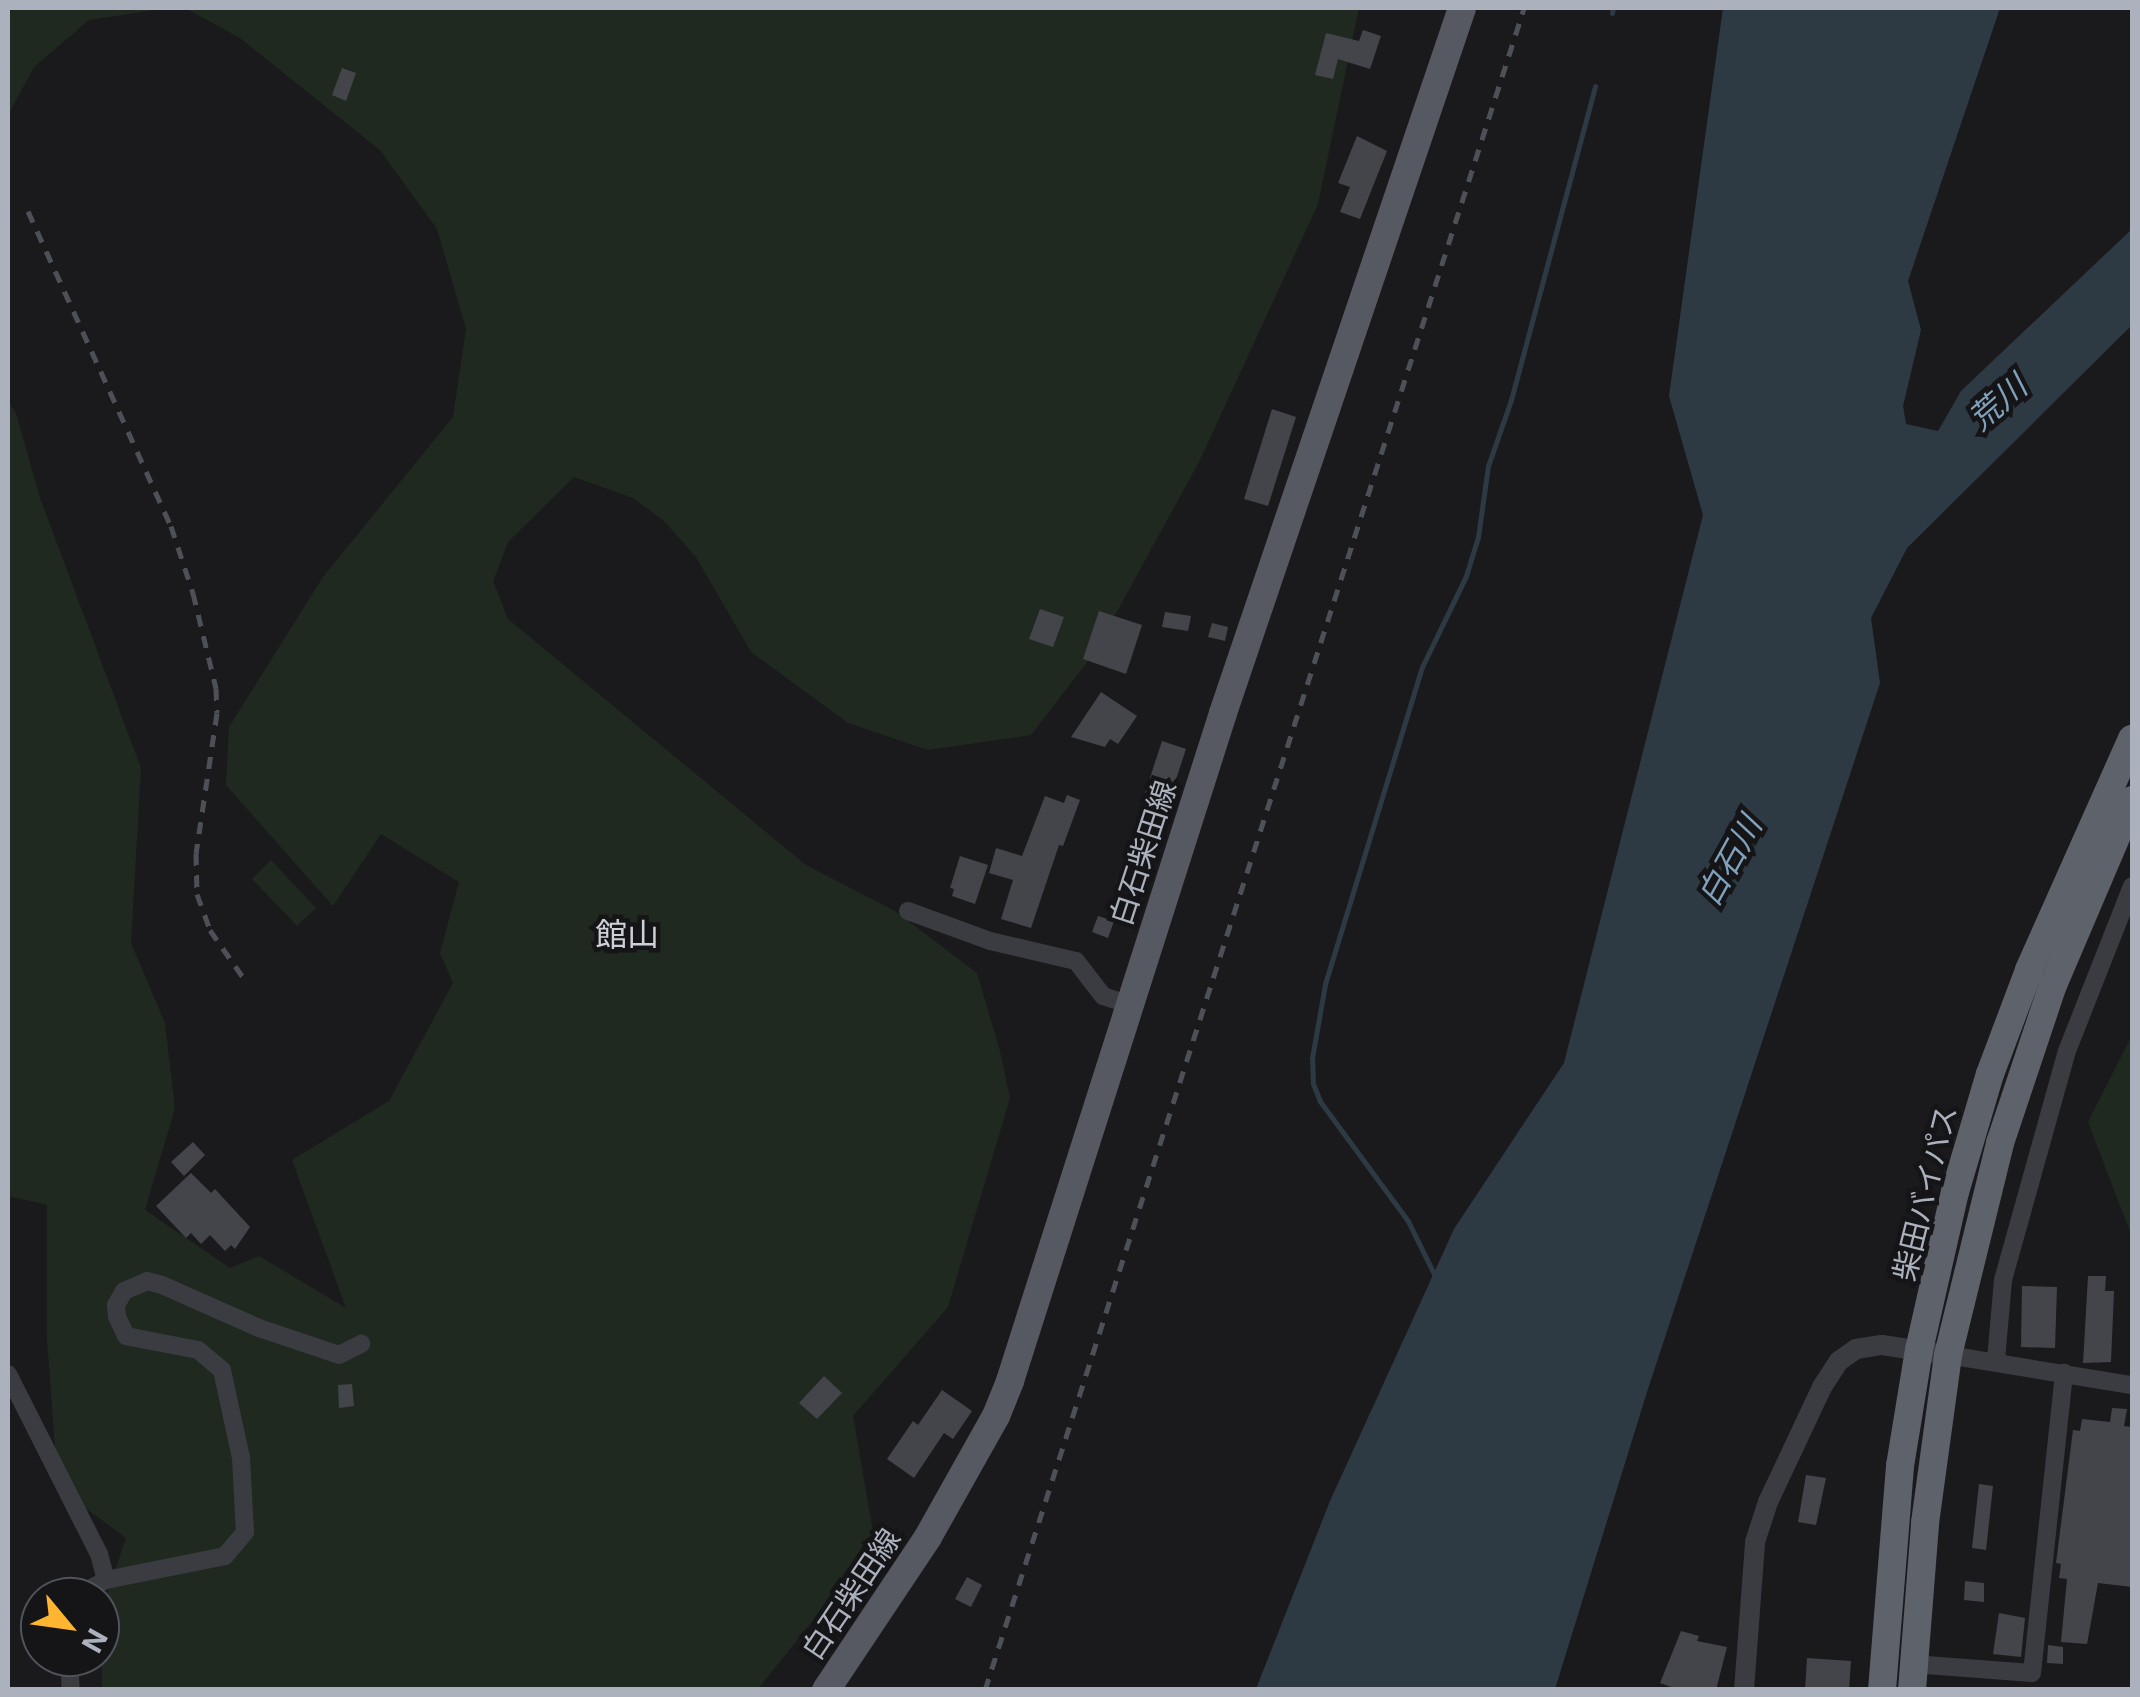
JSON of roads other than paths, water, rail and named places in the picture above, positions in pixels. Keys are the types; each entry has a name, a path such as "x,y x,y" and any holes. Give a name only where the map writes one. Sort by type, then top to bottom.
{"highway":[{"name":"柴田バイパス","path":"1882,1690 1895,1517 1919,1350 1955,1192 1990,1074 2062,890 2132,740"},
{"name":"柴田バイパス","path":"1913,1677 1925,1523 1948,1355 2000,1143 2054,985 2132,800"}],"main road":[{"name":"白石柴田線","path":"826,1690 928,1537 996,1416 1064,1221 1127,1004 1462,8"}],"street":[{"path":"1996,1360 2004,1280 2053,1099 2067,1051 2132,886"},
{"path":"908,911 990,942 1076,961 1103,996 1127,1004"},
{"path":"120,1577 225,1556 245,1532 248,1516 242,1458 222,1370 198,1350 126,1336 116,1318 116,1305 124,1291 147,1281 162,1285 259,1328 339,1355 360,1344"},
{"path":"1744,1690 1755,1542 1768,1502 1838,1361 1856,1349 1882,1345 2132,1384"},
{"path":"1913,1677 2032,1672 2064,1372"},
{"path":"8,1374 99,1554 105,1577"}],"water":[{"path":"1723,8 2000,8 1908,281 1921,330 1903,406 1906,424 1938,431 1961,391 2132,229 2132,325 1907,548 1871,618 1880,683 1647,1392 1555,1689 1256,1689 1330,1501 1454,1229 1564,1063 1703,515 1669,396"}],"waterway":[{"path":"1612,13 1613,8"},
{"path":"1436,1278 1408,1221 1320,1101 1313,1084 1312,1058 1325,984 1422,667 1466,576 1478,537 1488,466 1511,400 1595,86"}],"railway":[{"path":"985,1690 1524,8"},
{"path":"28,211 171,526 193,593 216,688 217,713 196,853 197,894 210,930 245,980"}],"district":[{"name":"館山","path":"627,935"}],"water label":[{"name":"荒川","path":"1998,403"},
{"name":"白石川","path":"1730,861"}]}
